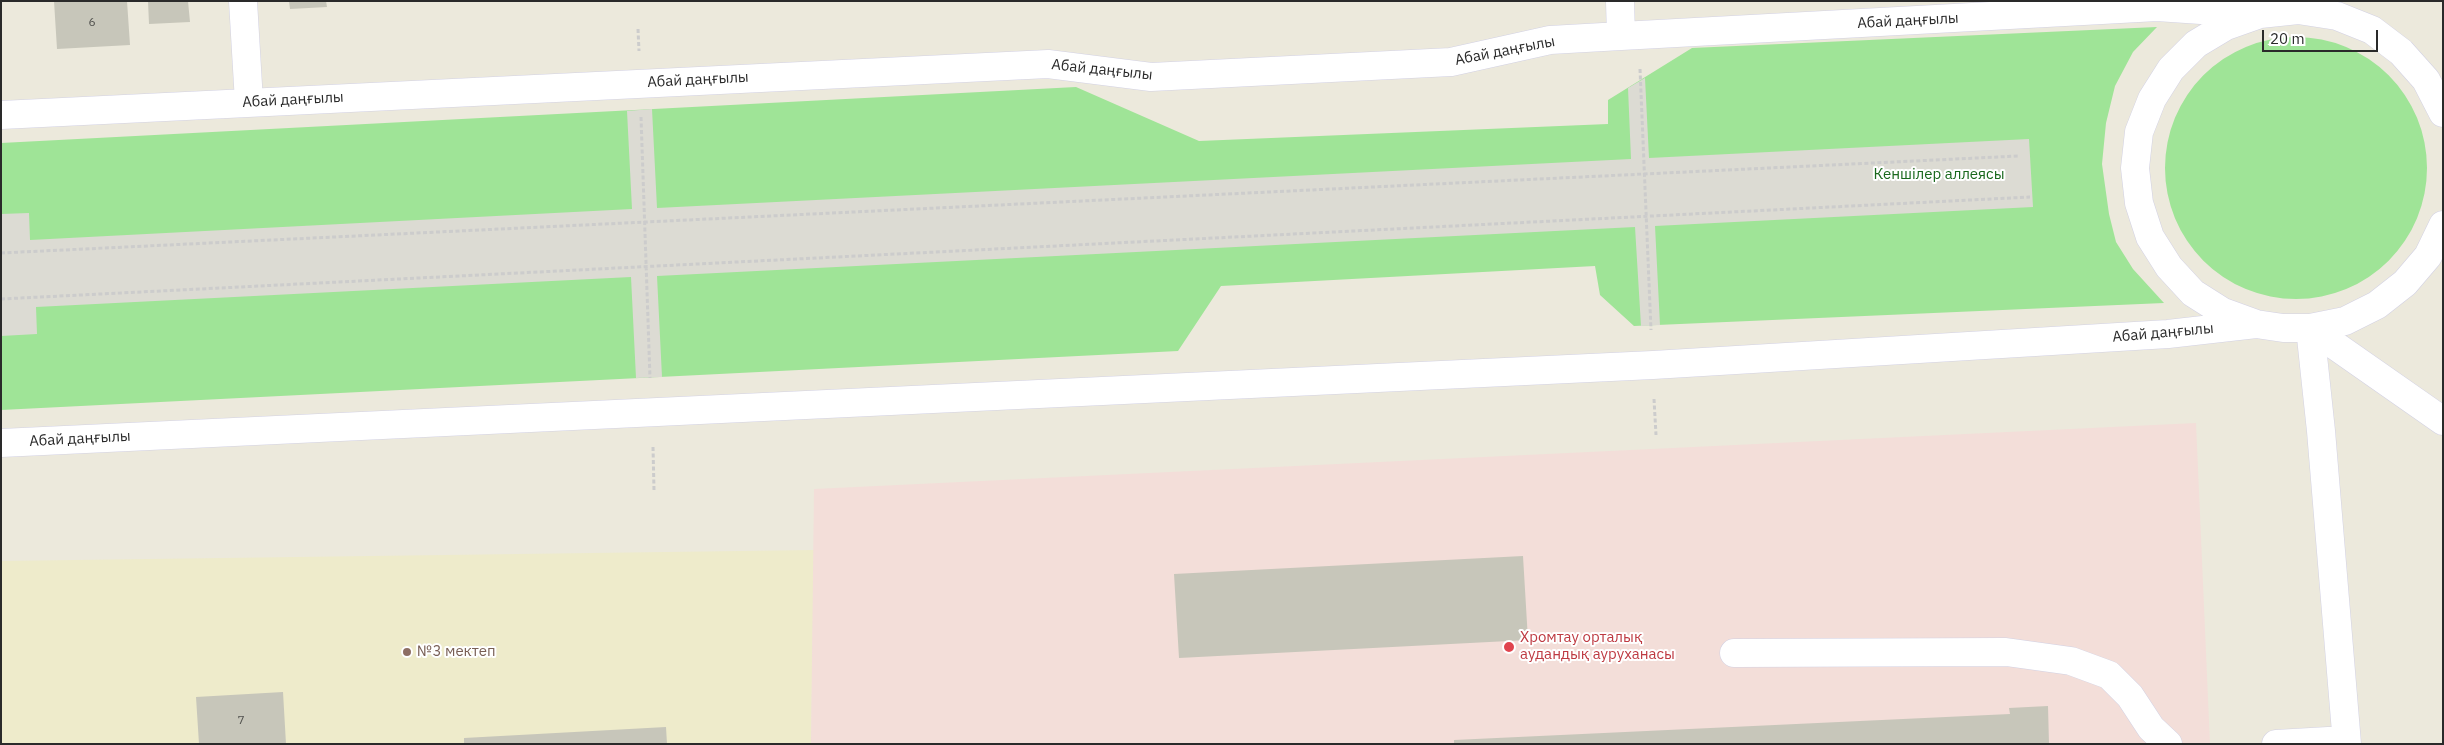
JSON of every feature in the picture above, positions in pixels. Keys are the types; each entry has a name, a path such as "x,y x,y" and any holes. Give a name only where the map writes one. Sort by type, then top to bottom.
{"street":[{"path":"243,1 249,102"},
{"path":"1620,1 1629,35"},
{"name":"Абай даңғылы","path":"1,115 1048,64 1151,77 1451,62 1550,40 1629,35 2157,8 2261,8"},
{"path":"2443,113 2426,80 2402,52 2372,30 2333,9 2261,8 2196,44 2171,69 2152,99 2139,132 2135,168 2139,203 2150,237 2169,267 2201,298 2223,312 2256,324 2283,328 2310,328 2345,321 2378,305 2405,283 2422,262 2443,225"},
{"name":"Абай даңғылы","path":"1,443 1653,365 2168,334 2256,324"},
{"path":"2310,328 2443,422"},
{"path":"2276,744 2347,742 2322,431 2310,328"},
{"path":"1734,653 2006,652 2071,661 2109,675 2130,696 2151,728 2168,744"}],"path":[{"path":"638,29 654,490"},
{"path":"1629,35 1644,174 1656,435"},
{"path":"1,253 2018,156"},
{"path":"1,299 2030,197"}],"shaded area":[{"path":"1645,78 1649,158 2029,139 2033,207 1655,226 1660,325 1641,326 1635,227 657,276 662,377 636,378 631,277 36,307 37,334 1,336 1,214 29,213 30,240 632,209 627,111 652,109 657,208 1631,159 1628,88"},
{"name":"Хромтау орталық аудандық ауруханасы","path":"2196,423 2210,744 811,744 814,489"},
{"name":"№3 мектеп","path":"814,550 811,744 1,744 1,561"}],"green space":[{"name":"Кеншілер аллеясы","path":"2157,27 2133,52 2115,86 2106,123 2102,164 2109,214 2116,242 2133,269 2164,303 1634,326 1600,295 1595,266 1221,286 1178,351 1,410 1,143 1076,87 1199,141 1608,124 1608,100 1692,48"},
{"path":"2296,37 2322,40 2346,47 2369,59 2389,75 2405,95 2417,118 2424,142 2427,168 2424,194 2417,218 2405,241 2389,261 2369,277 2346,289 2322,296 2296,299 2270,296 2246,289 2223,277 2203,261 2187,241 2175,218 2168,194 2165,168 2168,142 2175,118 2187,95 2203,75 2223,59 2246,47 2270,40"}],"building":[{"path":"54,1 127,1 130,45 57,49"},
{"path":"148,1 188,1 190,22 149,24"},
{"path":"289,1 326,1 327,7 290,9"},
{"path":"1523,556 1528,640 1179,658 1174,574"},
{"path":"283,692 286,744 199,744 196,697"},
{"path":"2048,706 2049,744 1454,744 1454,740 2010,714 2009,708"},
{"path":"666,727 667,744 464,744 464,738"}],"place":[{"name":"Хромтау орталық аудандық ауруханасы","path":"1509,647"},
{"name":"№3 мектеп","path":"407,652"}]}
